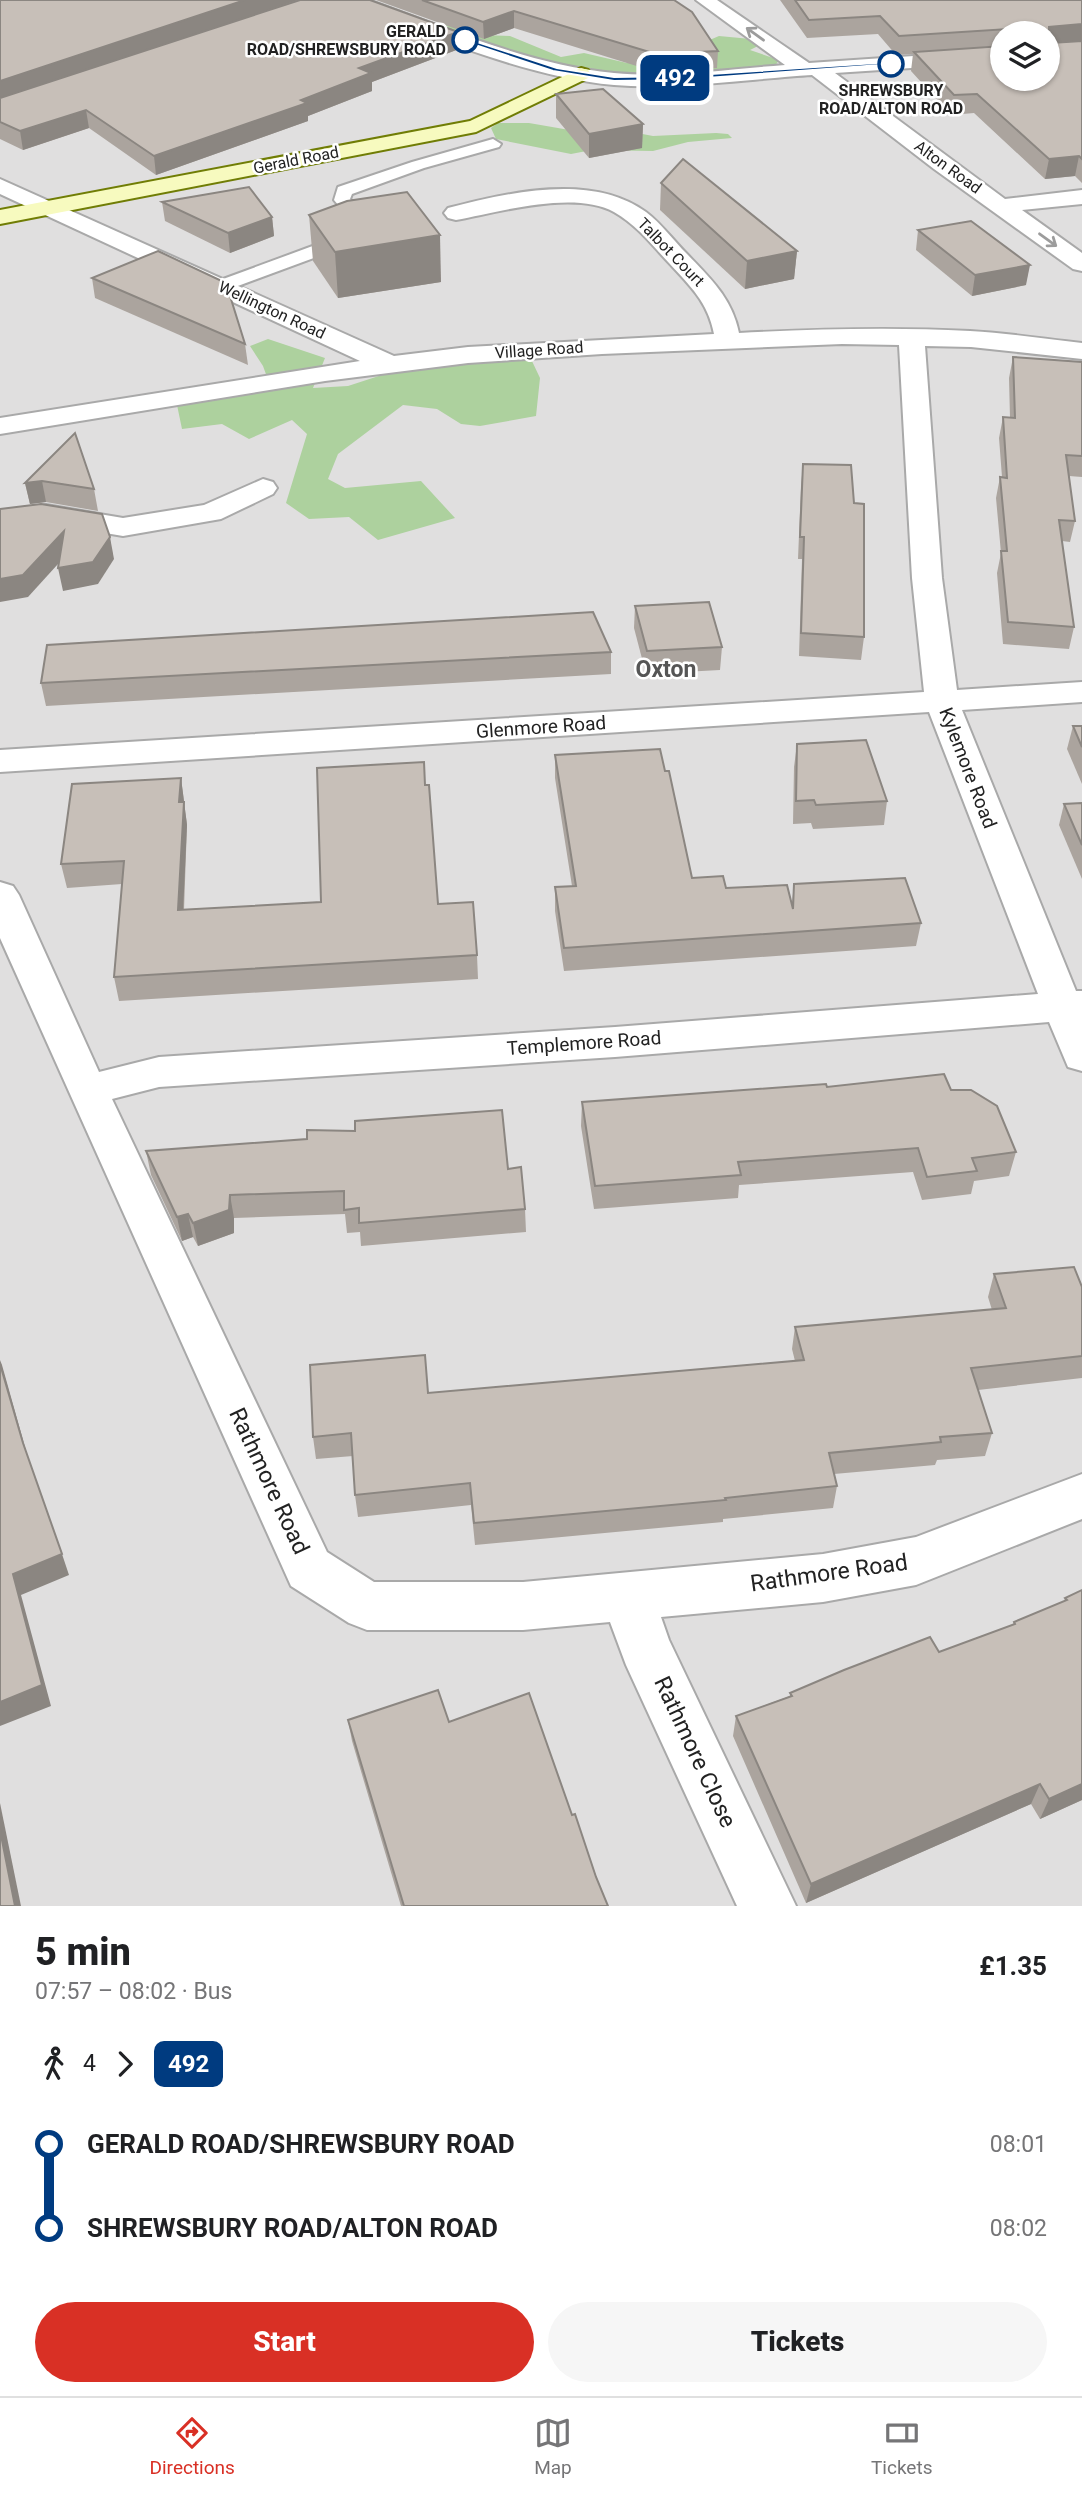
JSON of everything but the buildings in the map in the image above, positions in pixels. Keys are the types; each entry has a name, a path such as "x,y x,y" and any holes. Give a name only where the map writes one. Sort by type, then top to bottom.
{"street":[{"path":"350,0 530,63 614,79 667,78 990,57"},
{"name":"Alton Road","path":"705,0 810,68 1082,264"},
{"name":"Gerald Road","path":"0,217 476,126 581,74"},
{"name":"Wellington Road","path":"0,186 391,365"},
{"name":"Talbot Court","path":"456,213 557,197 606,201 637,216 714,296 723,314 728,340"},
{"path":"1000,206 1082,197"},
{"name":"Village Road","path":"0,426 298,377 481,354 842,336 971,339 1082,351"},
{"name":"Kylemore Road","path":"911,337 927,578 942,702 1071,1005 1082,1056"},
{"path":"0,520 46,514 122,527 211,513 263,488"},
{"name":"Glenmore Road","path":"0,761 1082,692"},
{"name":"Rathmore Road","path":"0,895 87,1090 309,1569 367,1606 523,1606 823,1578 916,1561 1082,1496"},
{"name":"Templemore Road","path":"87,1090 159,1072 615,1042 1071,1005"},
{"name":"Rathmore Close","path":"627,1597 645,1647 767,1906"}],"lane":[{"path":"221,286 343,241 359,219 342,200 344,191 418,165 493,144"}],"shaded area":[{"path":"0,0 1082,0 1082,1906 0,1906"}],"green space":[{"path":"444,24 483,35 510,36 561,57 584,53 627,63 665,59 719,36 751,39 760,45 750,50 779,60 775,66 647,77 572,71 470,44"},
{"path":"498,123 529,123 581,132 632,132 653,136 716,133 728,134 732,138 688,142 653,151 592,150 571,154 496,139 491,128"},
{"path":"268,339 325,358 313,388 348,386 388,373 446,367 499,356 531,359 540,378 536,416 480,426 461,424 437,409 403,405 338,454 328,479 345,488 421,481 455,518 378,540 349,517 309,519 286,503 307,434 292,420 249,439 222,424 182,429 177,405 267,377 250,346"}],"bus line":[{"name":"492","path":"465,40 556,70 614,79 680,78 891,64"}],"place":[{"name":"GERALD ROAD/SHREWSBURY ROAD","path":"465,40"},
{"name":"SHREWSBURY ROAD/ALTON ROAD","path":"891,64"}],"district":[{"name":"Oxton","path":"666,669"}]}
